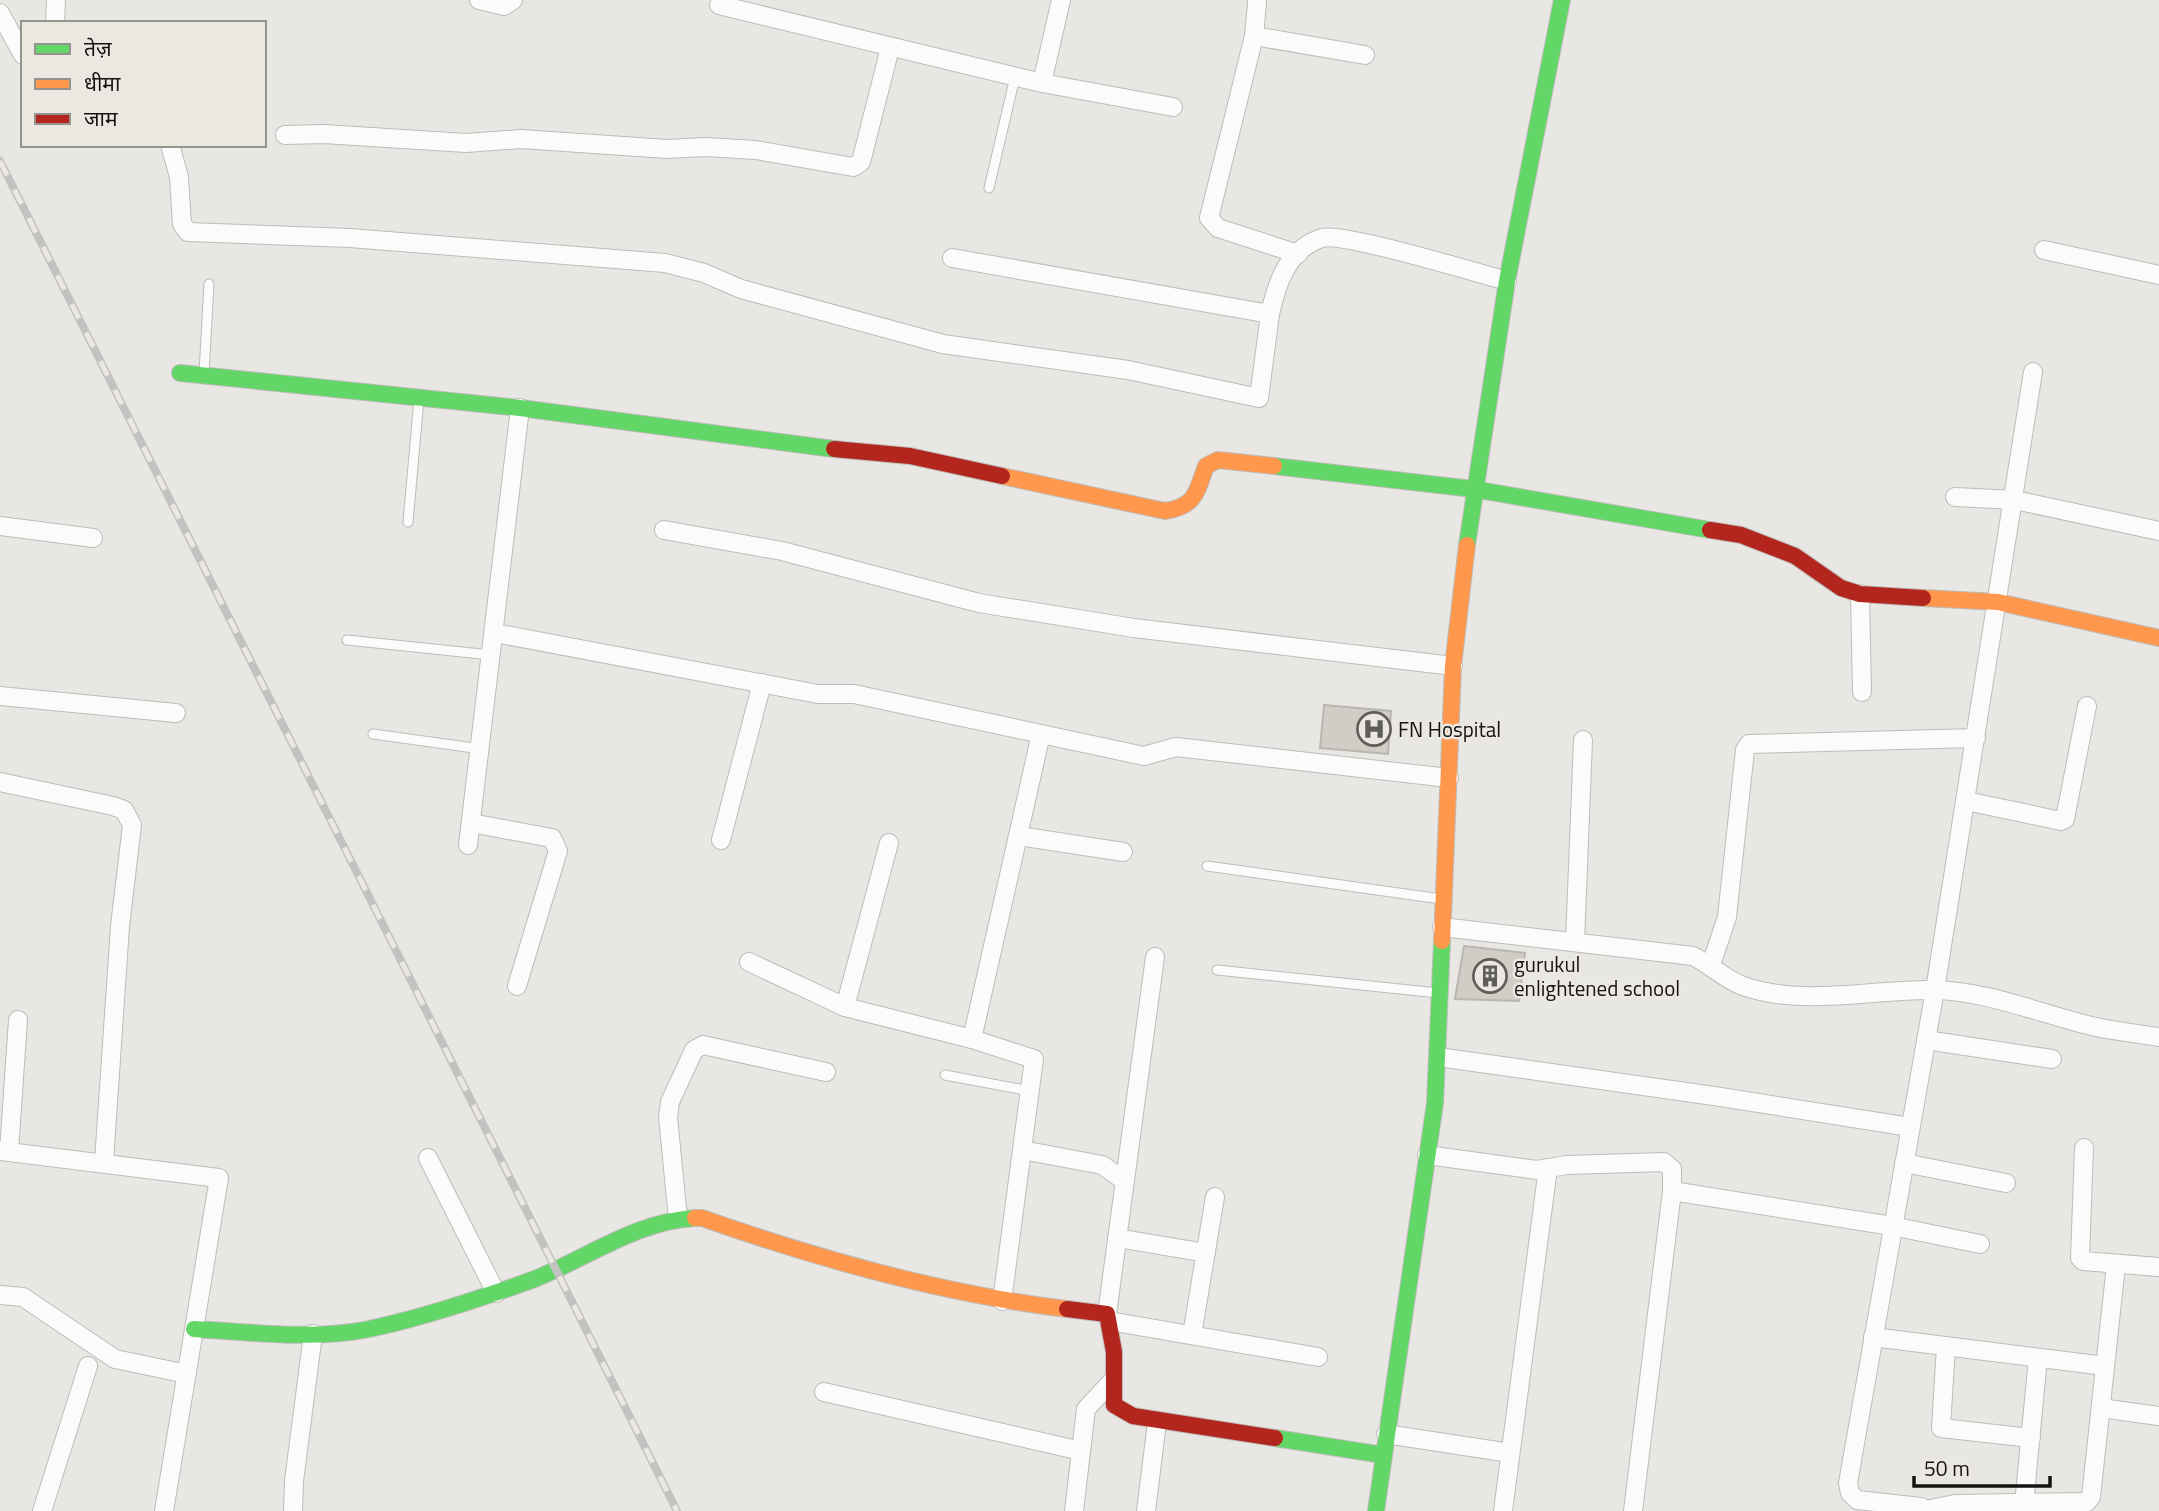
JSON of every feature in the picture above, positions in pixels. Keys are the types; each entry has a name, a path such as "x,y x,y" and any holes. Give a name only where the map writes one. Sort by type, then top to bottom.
{"street":[{"path":"55,21 56,0"},
{"path":"479,0 503,6 513,0"},
{"path":"1042,83 1061,0"},
{"path":"1376,1511 1427,1155 1438,1057 1454,666 1473,489 1507,281 1562,0"},
{"path":"1257,4 1254,36 1209,218 1218,228 1298,254"},
{"path":"719,5 1015,77 1173,107"},
{"path":"0,13 21,51"},
{"path":"1254,36 1364,55"},
{"path":"285,135 324,134 466,143 521,139 667,149 705,147 756,150 853,167 861,162 890,48"},
{"path":"171,147 179,177 181,224 188,232 350,238 620,257 665,263 704,273 741,289 943,344 1128,370 1259,398 1277,280 1306,245 1326,237 1353,240 1507,281"},
{"path":"2044,250 2159,275"},
{"path":"952,258 1270,314"},
{"path":"2033,372 2015,500 1935,990 1855,1433 1848,1483 1850,1493 1857,1500 1925,1510 1955,1504 2087,1502 2091,1497 2116,1265"},
{"path":"180,373 520,408 776,443 909,456 1165,511 1184,509 1194,498 1200,476 1206,466 1217,460 1473,489 1741,534 1796,556 1841,588 1860,594 1998,602 2159,638"},
{"path":"468,845 493,655 520,408"},
{"path":"1955,497 2015,500 2159,531"},
{"path":"0,526 93,538"},
{"path":"664,530 782,551 979,603 1134,628 1454,666"},
{"path":"1860,594 1862,692"},
{"path":"495,633 818,694 854,694 1144,756 1176,747 1449,778"},
{"path":"721,841 762,683"},
{"path":"0,696 176,713"},
{"path":"1966,801 2066,820 2087,706"},
{"path":"972,1039 1041,734"},
{"path":"1711,965 1727,917 1745,750 1749,744 1976,738"},
{"path":"1575,942 1583,740"},
{"path":"0,782 113,806 124,810 132,825 120,926 104,1162"},
{"path":"471,822 552,838 558,851 517,985"},
{"path":"1019,836 1123,852"},
{"path":"845,1007 889,843"},
{"path":"1442,927 1693,956 1711,965 1724,977 1745,987 1797,994 1935,990 1991,999 2097,1027 2159,1037"},
{"path":"1155,957 1108,1318 1114,1352 1114,1405 1133,1416 1157,1422 1383,1455"},
{"path":"749,962 845,1007 972,1039 1034,1059 1002,1301"},
{"path":"18,1020 5,1151 219,1178 164,1511"},
{"path":"1926,1040 2052,1059"},
{"path":"678,1219 668,1117 674,1091 694,1050 703,1045 826,1072"},
{"path":"1438,1057 1910,1127"},
{"path":"2084,1148 2081,1258 2083,1261 2116,1265 2159,1267"},
{"path":"1022,1150 1102,1165 1125,1181"},
{"path":"1427,1155 1536,1170 1602,1163 1664,1162 1672,1169 1672,1191 1633,1511"},
{"path":"428,1158 496,1293"},
{"path":"1904,1163 2006,1183"},
{"path":"1503,1511 1548,1168"},
{"path":"1672,1191 1892,1226 1980,1244"},
{"path":"1192,1335 1216,1198"},
{"path":"194,1329 313,1334 363,1330 400,1322 496,1293 555,1271 652,1224 702,1218 811,1256 970,1294 1318,1357"},
{"path":"1117,1238 1206,1253"},
{"path":"970,1294 1005,1278"},
{"path":"0,1295 23,1297 115,1359 187,1374"},
{"path":"293,1511 313,1334"},
{"path":"1872,1337 2105,1366"},
{"path":"1946,1346 1941,1428 2031,1438"},
{"path":"2024,1504 2038,1358"},
{"path":"42,1511 88,1366"},
{"path":"1074,1511 1086,1409 1112,1381"},
{"path":"824,1392 1080,1451"},
{"path":"2101,1408 2159,1416"},
{"path":"1146,1511 1157,1422"},
{"path":"1386,1434 1510,1453"}],"lane":[{"path":"989,188 1015,77"},
{"path":"204,374 209,284"},
{"path":"408,522 419,399"},
{"path":"347,640 493,655"},
{"path":"373,734 481,749"},
{"path":"1207,866 1443,899"},
{"path":"1217,970 1440,993"},
{"path":"945,1075 1030,1091"}],"building":[{"path":"1324,705 1391,711 1388,754 1320,748"},
{"name":"gurukul enlightened school","path":"1464,946 1525,953 1519,1001 1455,999"}],"railway":[{"path":"0,161 677,1511"}],"traffic: fast":[{"path":"1467,545 1507,281 1562,0"},
{"path":"180,373 520,408 834,449"},
{"path":"1274,466 1473,489 1710,530"},
{"path":"1376,1511 1435,1103 1442,941"},
{"path":"194,1329 279,1334 364,1330 449,1308 532,1280 632,1233 652,1226 695,1218"},
{"path":"1275,1438 1383,1455"}],"traffic: slow":[{"path":"1002,476 1165,511 1189,502 1197,491 1206,466 1218,460 1274,466"},
{"path":"1442,941 1453,666 1467,545"},
{"path":"1923,598 1998,602 2159,638"},
{"path":"695,1218 882,1274 1020,1303 1067,1309"}],"traffic: jam":[{"path":"834,449 910,456 1002,476"},
{"path":"1710,530 1741,535 1795,556 1841,588 1860,594 1923,598"},
{"path":"1067,1309 1107,1314 1114,1352 1114,1405 1133,1416 1275,1438"}],"place":[{"name":"FN Hospital","path":"1374,729"},
{"name":"gurukul enlightened school","path":"1490,976"}]}
